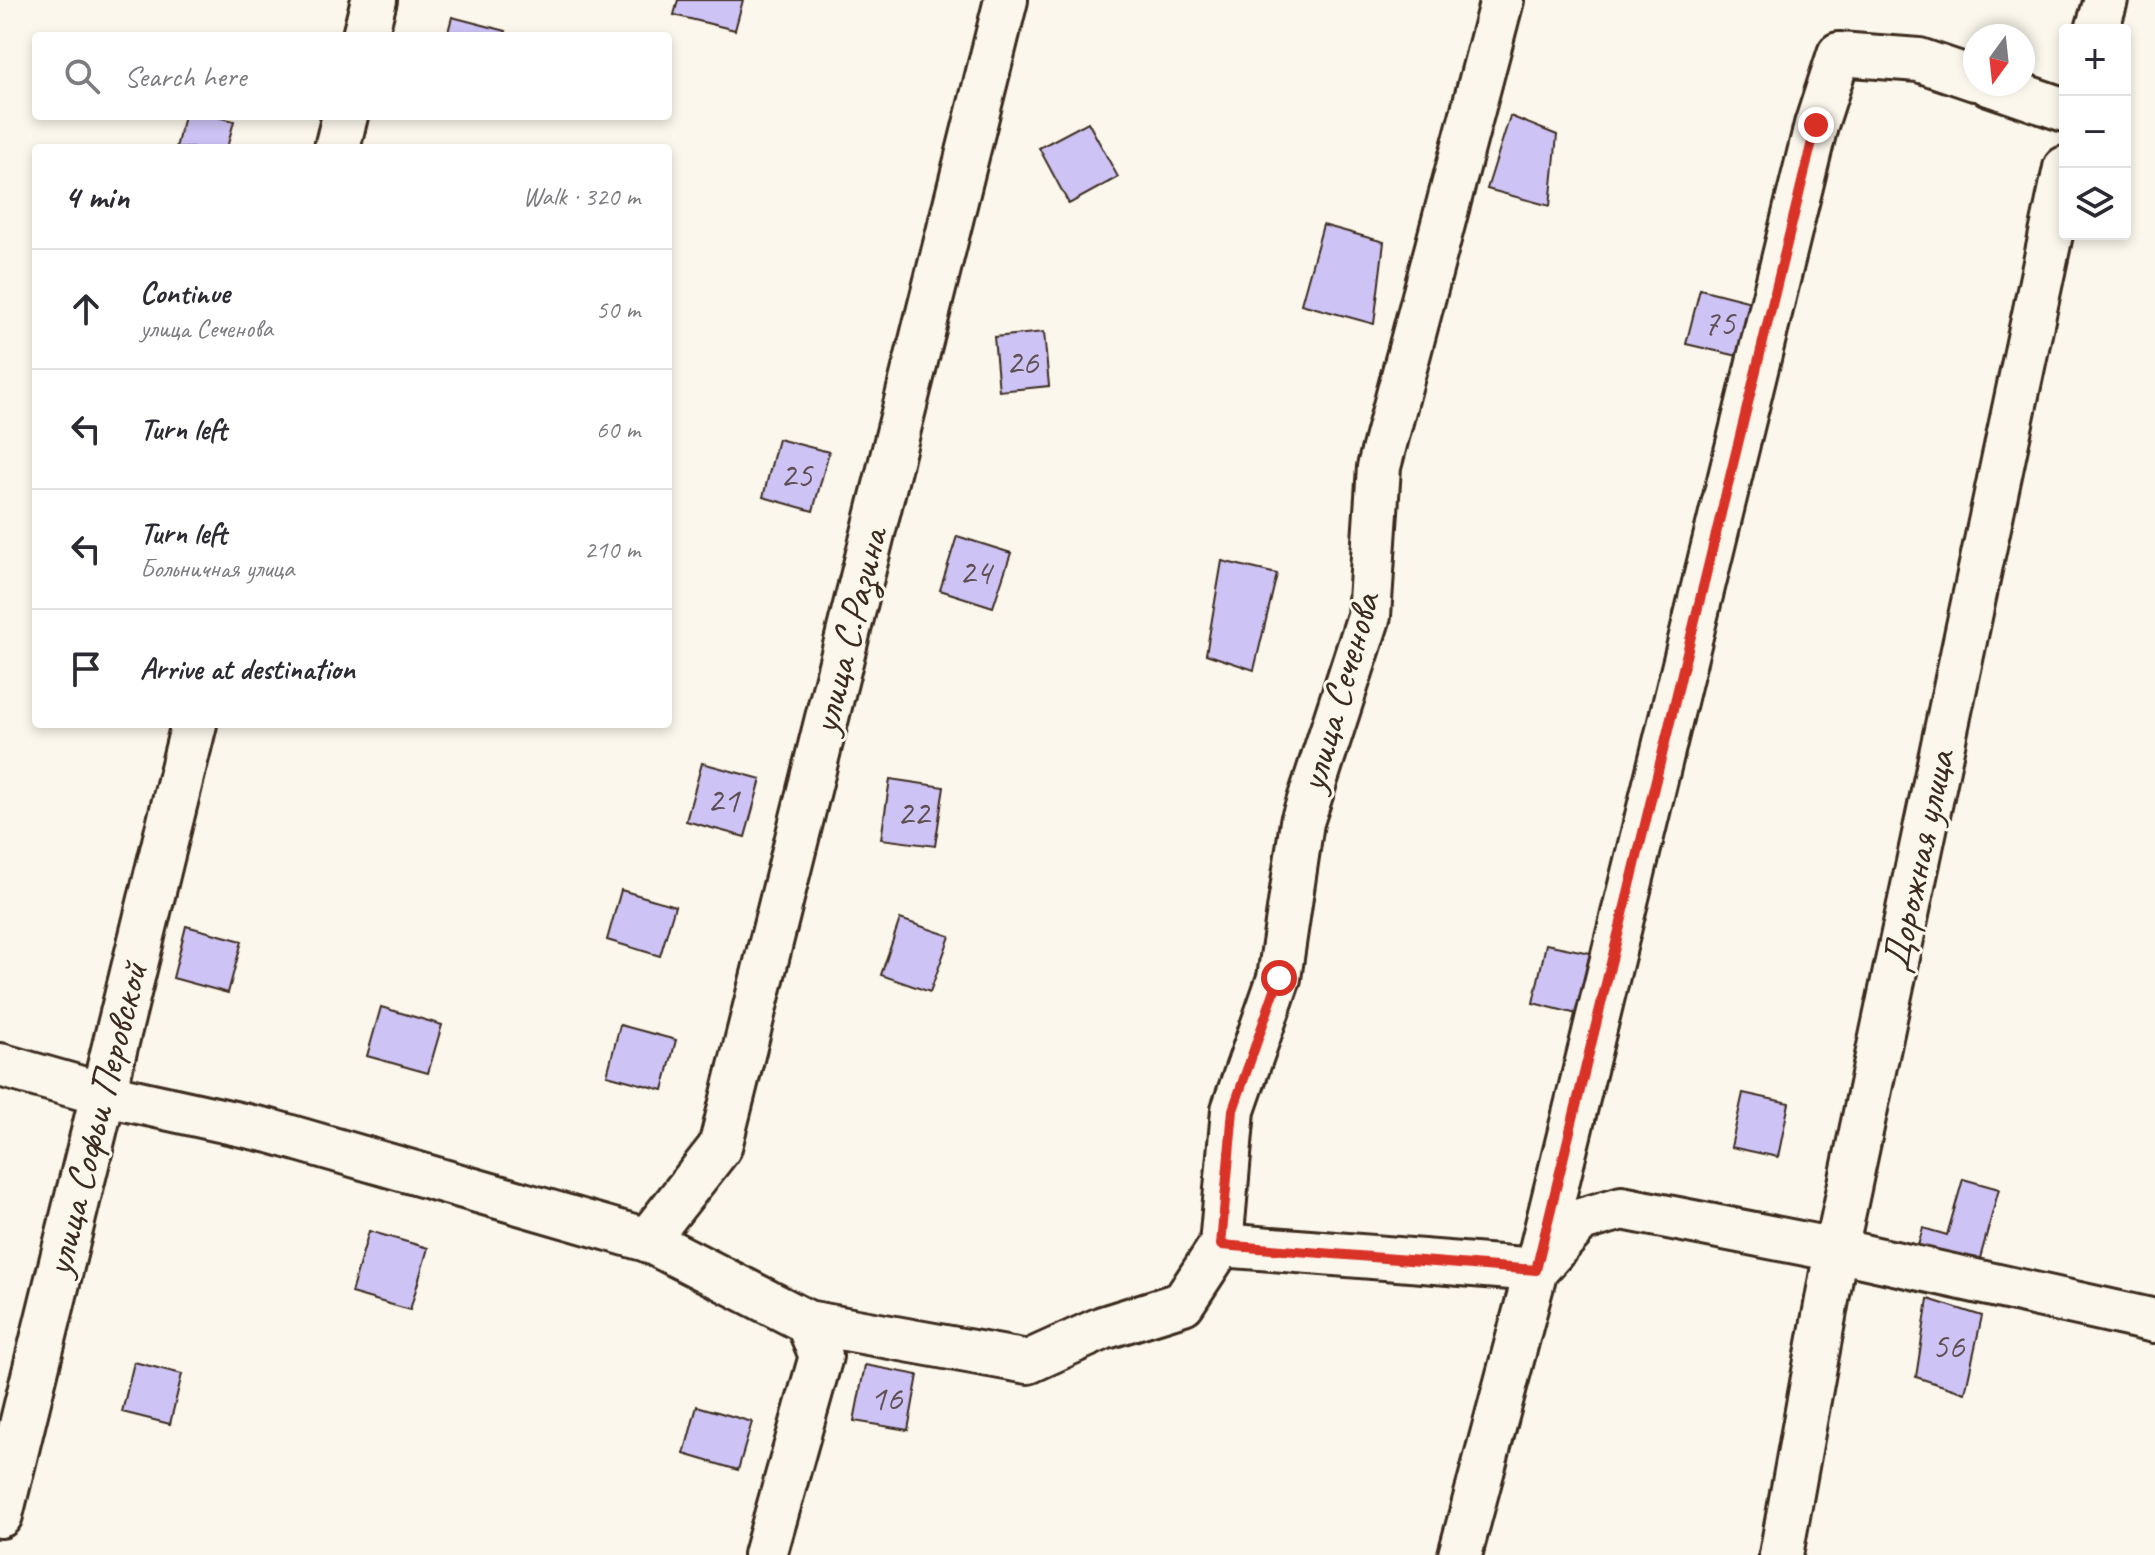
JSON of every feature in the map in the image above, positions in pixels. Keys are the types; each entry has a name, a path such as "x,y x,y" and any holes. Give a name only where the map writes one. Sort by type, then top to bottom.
{"main road":[{"path":"366,32 374,0"},
{"path":"338,144 344,120"},
{"name":"улица Софьи Перовской","path":"0,1515 193,728"}],"street":[{"name":"улица Сеченова","path":"1221,1245 1233,1110 1279,978 1302,822 1369,616 1379,467 1502,0"},
{"path":"2099,24 2106,0"},
{"name":"улица С.Разина","path":"647,1240 720,1147 997,2"},
{"path":"1460,1555 1536,1270 1816,125 1839,54 1919,60 1963,75"},
{"path":"2024,96 2059,108"},
{"name":"Дорожная улица","path":"1781,1555 1836,1250 2059,196"},
{"path":"0,1065 102,1094 270,1131 647,1240 807,1322 1028,1362 1103,1328 1183,1303 1221,1245 1536,1270"},
{"path":"1536,1270 1581,1220 1622,1208 1836,1250 2155,1321"},
{"path":"765,1555 821,1356 807,1322"}],"building":[{"path":"678,0 743,0 735,30 674,15"},
{"path":"452,17 506,31 506,32 448,32"},
{"path":"1510,116 1557,135 1550,206 1487,189"},
{"path":"183,120 234,121 228,144 177,144"},
{"path":"1088,122 1118,177 1069,204 1039,148"},
{"path":"1323,225 1384,242 1374,324 1301,304"},
{"path":"1700,289 1751,302 1738,356 1686,344"},
{"path":"1044,332 1049,386 999,391 994,337"},
{"path":"778,439 829,452 813,511 763,497"},
{"path":"957,536 1011,553 993,607 940,590"},
{"path":"1222,561 1277,574 1254,670 1206,654"},
{"path":"702,763 761,779 745,837 686,821"},
{"path":"890,779 944,787 935,846 881,839"},
{"path":"621,890 675,906 660,956 607,940"},
{"path":"900,919 950,936 930,992 881,975"},
{"path":"186,926 242,941 228,993 173,978"},
{"path":"1546,944 1590,953 1577,1014 1533,1003"},
{"path":"381,1007 442,1025 428,1073 367,1056"},
{"path":"620,1025 676,1040 663,1090 607,1075"},
{"path":"1743,1093 1789,1103 1778,1157 1731,1147"},
{"path":"1963,1179 1999,1189 1976,1273 1915,1256 1923,1228 1947,1235"},
{"path":"369,1231 428,1248 410,1310 351,1293"},
{"path":"1928,1299 1982,1316 1965,1393 1916,1377"},
{"path":"134,1362 182,1374 170,1424 122,1412"},
{"path":"865,1365 918,1375 908,1430 854,1421"},
{"path":"697,1406 752,1422 738,1470 684,1454"}],"route":[{"path":"1279,978 1233,1110 1221,1245 1536,1270 1816,125"}]}
